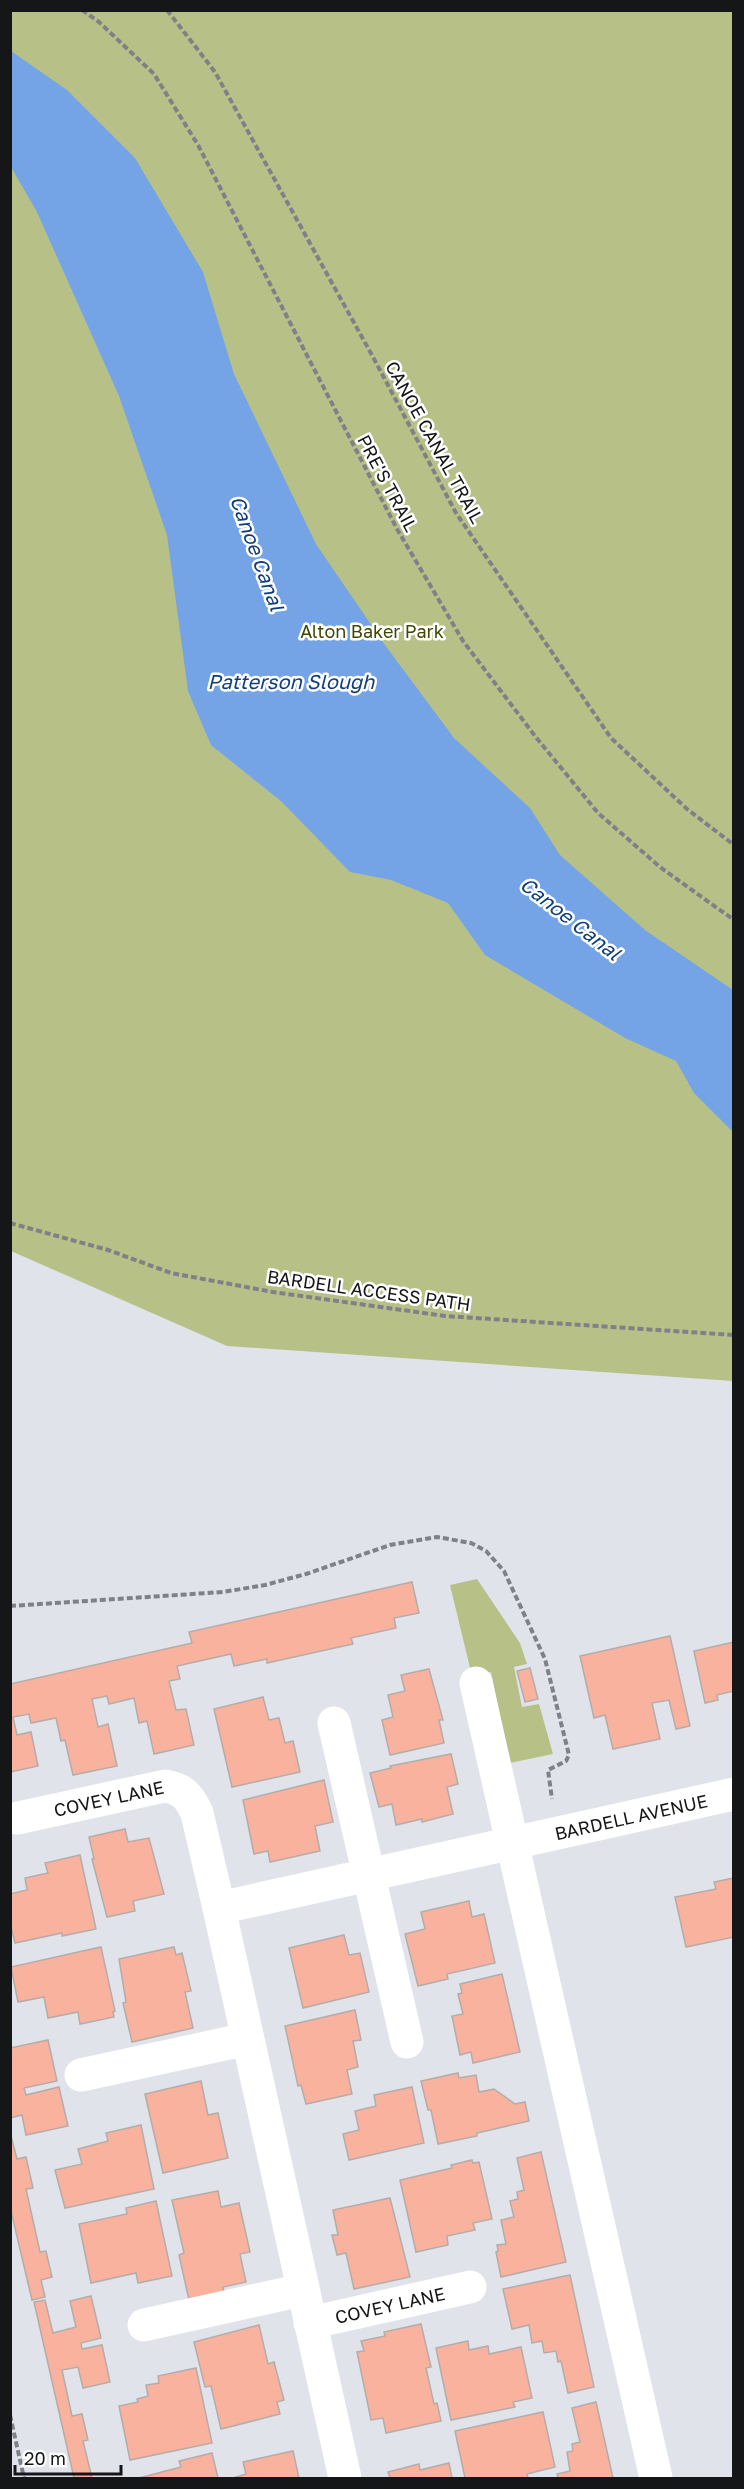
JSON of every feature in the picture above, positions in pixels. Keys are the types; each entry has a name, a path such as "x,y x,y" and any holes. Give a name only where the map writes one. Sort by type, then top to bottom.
{"street":[{"path":"476,1683 533,1837 656,2478"},
{"path":"334,1723 407,2042"},
{"name":"COVEY LANE","path":"18,1818 165,1786 178,1788 185,1793 197,1813 345,2478"},
{"name":"BARDELL AVENUE","path":"533,1837 734,1794"},
{"path":"219,1908 533,1837"},
{"path":"81,2075 247,2038"},
{"name":"COVEY LANE","path":"310,2323 470,2287"},
{"path":"144,2325 302,2290"}],"path":[{"name":"PRE'S TRAIL","path":"82,10 99,22 154,74 198,146 397,529 463,641 535,736 598,813 660,867 734,920"},
{"name":"CANOE CANAL TRAIL","path":"167,10 215,72 373,357 456,513 611,738 687,809 734,845"},
{"name":"BARDELL ACCESS PATH","path":"10,1223 108,1250 171,1273 273,1292 445,1316 734,1335"},
{"path":"10,1606 223,1592 306,1574 390,1545 437,1537 471,1543 486,1551 504,1571 545,1659 569,1755 566,1761 548,1770 533,1837"},
{"path":"10,2415 24,2478"}],"green space":[{"name":"Alton Baker Park","path":"11,11 733,11 733,1381 227,1346 11,1251"},
{"path":"477,1579 520,1643 527,1664 514,1667 522,1707 539,1704 553,1754 510,1763 491,1672 472,1676 450,1585"}],"water":[{"name":"Patterson Slough","path":"11,51 67,90 135,158 203,272 234,374 316,544 385,645 454,738 530,808 560,855 645,930 733,990 733,1132 694,1093 676,1061 625,1038 485,955 448,903 391,880 350,872 282,802 211,745 188,691 167,535 119,396 37,212 11,167"}],"building":[{"path":"412,1582 419,1613 394,1618 396,1628 351,1638 353,1644 267,1663 267,1659 234,1666 231,1654 177,1666 180,1679 169,1681 176,1710 186,1709 194,1745 154,1754 147,1721 139,1723 134,1698 109,1704 107,1696 92,1699 98,1727 108,1724 117,1766 73,1775 65,1740 61,1741 56,1718 31,1723 29,1714 13,1717 17,1735 31,1732 38,1766 10,1772 10,1684 192,1643 189,1632"},
{"path":"670,1636 690,1726 676,1729 669,1700 652,1703 660,1739 613,1749 605,1715 594,1718 580,1656"},
{"path":"734,1642 734,1691 717,1695 718,1700 705,1703 694,1651"},
{"path":"530,1668 538,1699 525,1702 517,1671"},
{"path":"429,1669 443,1720 439,1720 444,1743 390,1755 382,1720 393,1717 388,1695 405,1691 401,1675"},
{"path":"263,1697 269,1720 279,1718 285,1743 293,1741 300,1772 232,1787 214,1709"},
{"path":"451,1754 458,1784 447,1787 453,1814 422,1822 422,1819 396,1825 392,1804 379,1807 370,1773 391,1768 390,1766"},
{"path":"324,1780 333,1822 315,1826 320,1851 270,1862 268,1851 254,1854 243,1800"},
{"path":"125,1829 128,1842 149,1838 164,1894 133,1901 135,1911 107,1917 92,1859 94,1859 89,1837"},
{"path":"80,1855 96,1929 62,1936 62,1933 15,1943 10,1922 10,1894 27,1890 25,1878 48,1873 45,1863"},
{"path":"734,1878 734,1937 686,1947 675,1897 716,1889 714,1882"},
{"path":"469,1901 472,1917 484,1914 495,1963 447,1974 448,1979 418,1986 405,1934 425,1929 421,1912"},
{"path":"344,1935 349,1955 360,1953 369,1992 303,2008 289,1948"},
{"path":"101,1947 115,2011 113,2012 114,2017 80,2024 78,2012 48,2018 44,1997 18,2002 11,1967"},
{"path":"174,1947 176,1955 182,1953 191,1991 185,1992 193,2028 132,2042 123,2003 126,2002 119,1959"},
{"path":"502,1974 520,2052 473,2063 471,2052 460,2055 452,2016 463,2014 458,1994 462,1993 460,1984"},
{"path":"355,2010 361,2040 353,2041 358,2067 347,2070 352,2094 306,2104 301,2085 298,2086 285,2026"},
{"path":"48,2040 57,2081 24,2088 26,2095 59,2087 68,2126 26,2135 22,2115 10,2118 10,2048"},
{"path":"458,2073 459,2078 476,2075 479,2092 494,2089 515,2104 525,2102 529,2121 477,2133 477,2136 438,2144 431,2110 428,2110 421,2081"},
{"path":"201,2081 208,2115 218,2113 228,2158 163,2173 145,2094"},
{"path":"412,2087 424,2143 349,2160 343,2134 359,2130 355,2111 376,2106 374,2095"},
{"path":"141,2125 154,2189 65,2208 55,2170 82,2164 78,2149 108,2141 106,2133"},
{"path":"10,2132 17,2159 26,2157 33,2188 26,2189 40,2252 46,2251 52,2277 41,2280 45,2297 32,2300 10,2207"},
{"path":"541,2152 566,2262 501,2277 496,2252 498,2251 497,2245 506,2244 501,2220 514,2217 510,2201 518,2199 517,2192 524,2190 517,2158"},
{"path":"472,2160 473,2163 479,2162 492,2219 473,2223 475,2230 447,2236 448,2245 416,2252 400,2180 452,2168 451,2165"},
{"path":"218,2191 221,2207 239,2203 250,2252 240,2254 246,2282 223,2287 224,2292 189,2300 179,2255 184,2253 172,2200"},
{"path":"390,2198 410,2277 354,2289 346,2253 337,2255 332,2235 338,2235 333,2210"},
{"path":"156,2201 172,2276 138,2283 136,2273 91,2283 79,2224 127,2214 126,2208"},
{"path":"570,2275 594,2387 568,2393 561,2361 558,2362 556,2351 544,2353 542,2341 532,2343 529,2325 512,2329 503,2289"},
{"path":"91,2296 101,2338 81,2343 82,2349 102,2345 110,2382 83,2388 78,2367 62,2370 72,2416 82,2414 88,2440 83,2441 92,2478 74,2478 34,2302 45,2300 53,2333 76,2327 70,2301"},
{"path":"421,2324 431,2367 426,2368 434,2404 437,2403 441,2421 386,2433 383,2418 371,2420 357,2352 364,2351 361,2341 385,2336 384,2332"},
{"path":"259,2325 268,2364 274,2362 284,2400 277,2402 280,2414 221,2429 211,2386 205,2387 194,2342"},
{"path":"468,2341 469,2350 488,2346 489,2354 521,2347 532,2398 513,2402 515,2407 451,2420 436,2348"},
{"path":"196,2368 212,2443 130,2460 119,2406 138,2402 137,2399 148,2396 146,2385 159,2383 158,2376"},
{"path":"596,2402 613,2478 558,2478 557,2474 570,2471 567,2452 573,2451 572,2444 580,2442 572,2408"},
{"path":"543,2412 555,2467 527,2474 528,2478 465,2478 455,2431"},
{"path":"293,2451 299,2478 233,2478 246,2474 243,2462"},
{"path":"212,2453 218,2478 139,2478 181,2467 179,2461"},
{"path":"449,2463 452,2478 390,2478 388,2472 419,2464 420,2470"}],"water label":[{"name":"Canoe Canal","path":"258,553"},
{"name":"Canoe Canal","path":"571,918"}]}
